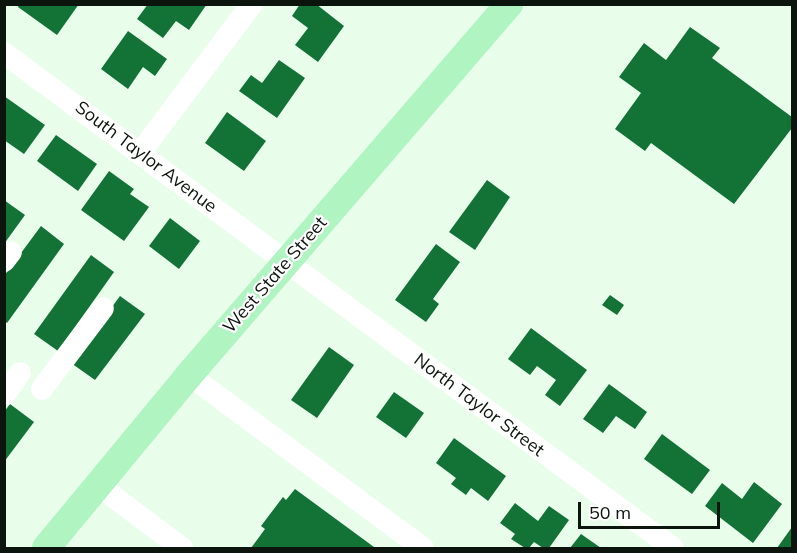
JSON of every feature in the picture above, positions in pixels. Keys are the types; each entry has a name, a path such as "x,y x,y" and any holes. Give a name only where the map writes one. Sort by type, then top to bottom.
{"main road":[{"name":"West State Street","path":"46,549 189,375 509,4"}],"street":[{"path":"140,153 252,4"},
{"name":"South Taylor Avenue","path":"4,53 286,262"},
{"name":"North Taylor Street","path":"286,262 673,549"},
{"path":"42,389 103,308"},
{"path":"4,395 20,373"},
{"path":"189,375 423,549"},
{"path":"99,486 182,549"}],"building":[{"path":"19,4 79,4 57,35 18,7"},
{"path":"148,4 207,4 189,30 176,21 163,38 137,19"},
{"path":"300,4 316,4 344,26 318,62 295,45 308,28 292,16"},
{"path":"690,27 720,48 712,58 792,117 792,128 734,204 651,143 645,151 615,129 641,93 619,77 644,43 666,60"},
{"path":"128,31 167,59 155,76 143,67 128,89 101,69"},
{"path":"279,60 305,78 277,118 239,91 251,75 262,83"},
{"path":"4,96 45,125 24,154 4,140"},
{"path":"227,112 266,141 244,171 205,143"},
{"path":"56,135 97,164 78,191 37,161"},
{"path":"109,171 134,189 130,194 149,207 124,241 81,210"},
{"path":"487,180 510,197 475,250 449,232"},
{"path":"4,200 25,215 4,244"},
{"path":"170,218 200,241 179,269 149,246"},
{"path":"41,226 64,244 7,323 4,321 4,276"},
{"path":"436,244 460,262 433,299 439,304 426,322 395,300"},
{"path":"91,255 114,272 58,351 34,334"},
{"path":"610,295 624,305 617,315 602,305"},
{"path":"120,296 145,314 95,380 71,363"},
{"path":"531,328 587,370 560,406 545,395 556,380 537,366 530,375 508,359"},
{"path":"329,347 354,365 317,418 291,400"},
{"path":"609,384 647,412 635,429 616,416 603,433 583,419"},
{"path":"394,392 424,413 406,438 376,417"},
{"path":"10,404 34,422 4,462 4,412"},
{"path":"662,434 710,470 692,494 644,459"},
{"path":"454,438 506,476 488,501 471,488 466,495 451,484 456,478 436,463"},
{"path":"754,482 782,504 753,543 705,506 722,483 742,499"},
{"path":"295,489 374,547 251,548 265,529 261,526 283,497 286,500"},
{"path":"515,503 538,521 549,506 569,520 549,548 543,548 534,542 529,548 525,548 511,539 515,534 500,523"},
{"path":"792,527 792,548 777,548"},
{"path":"581,534 601,548 570,548"}]}
